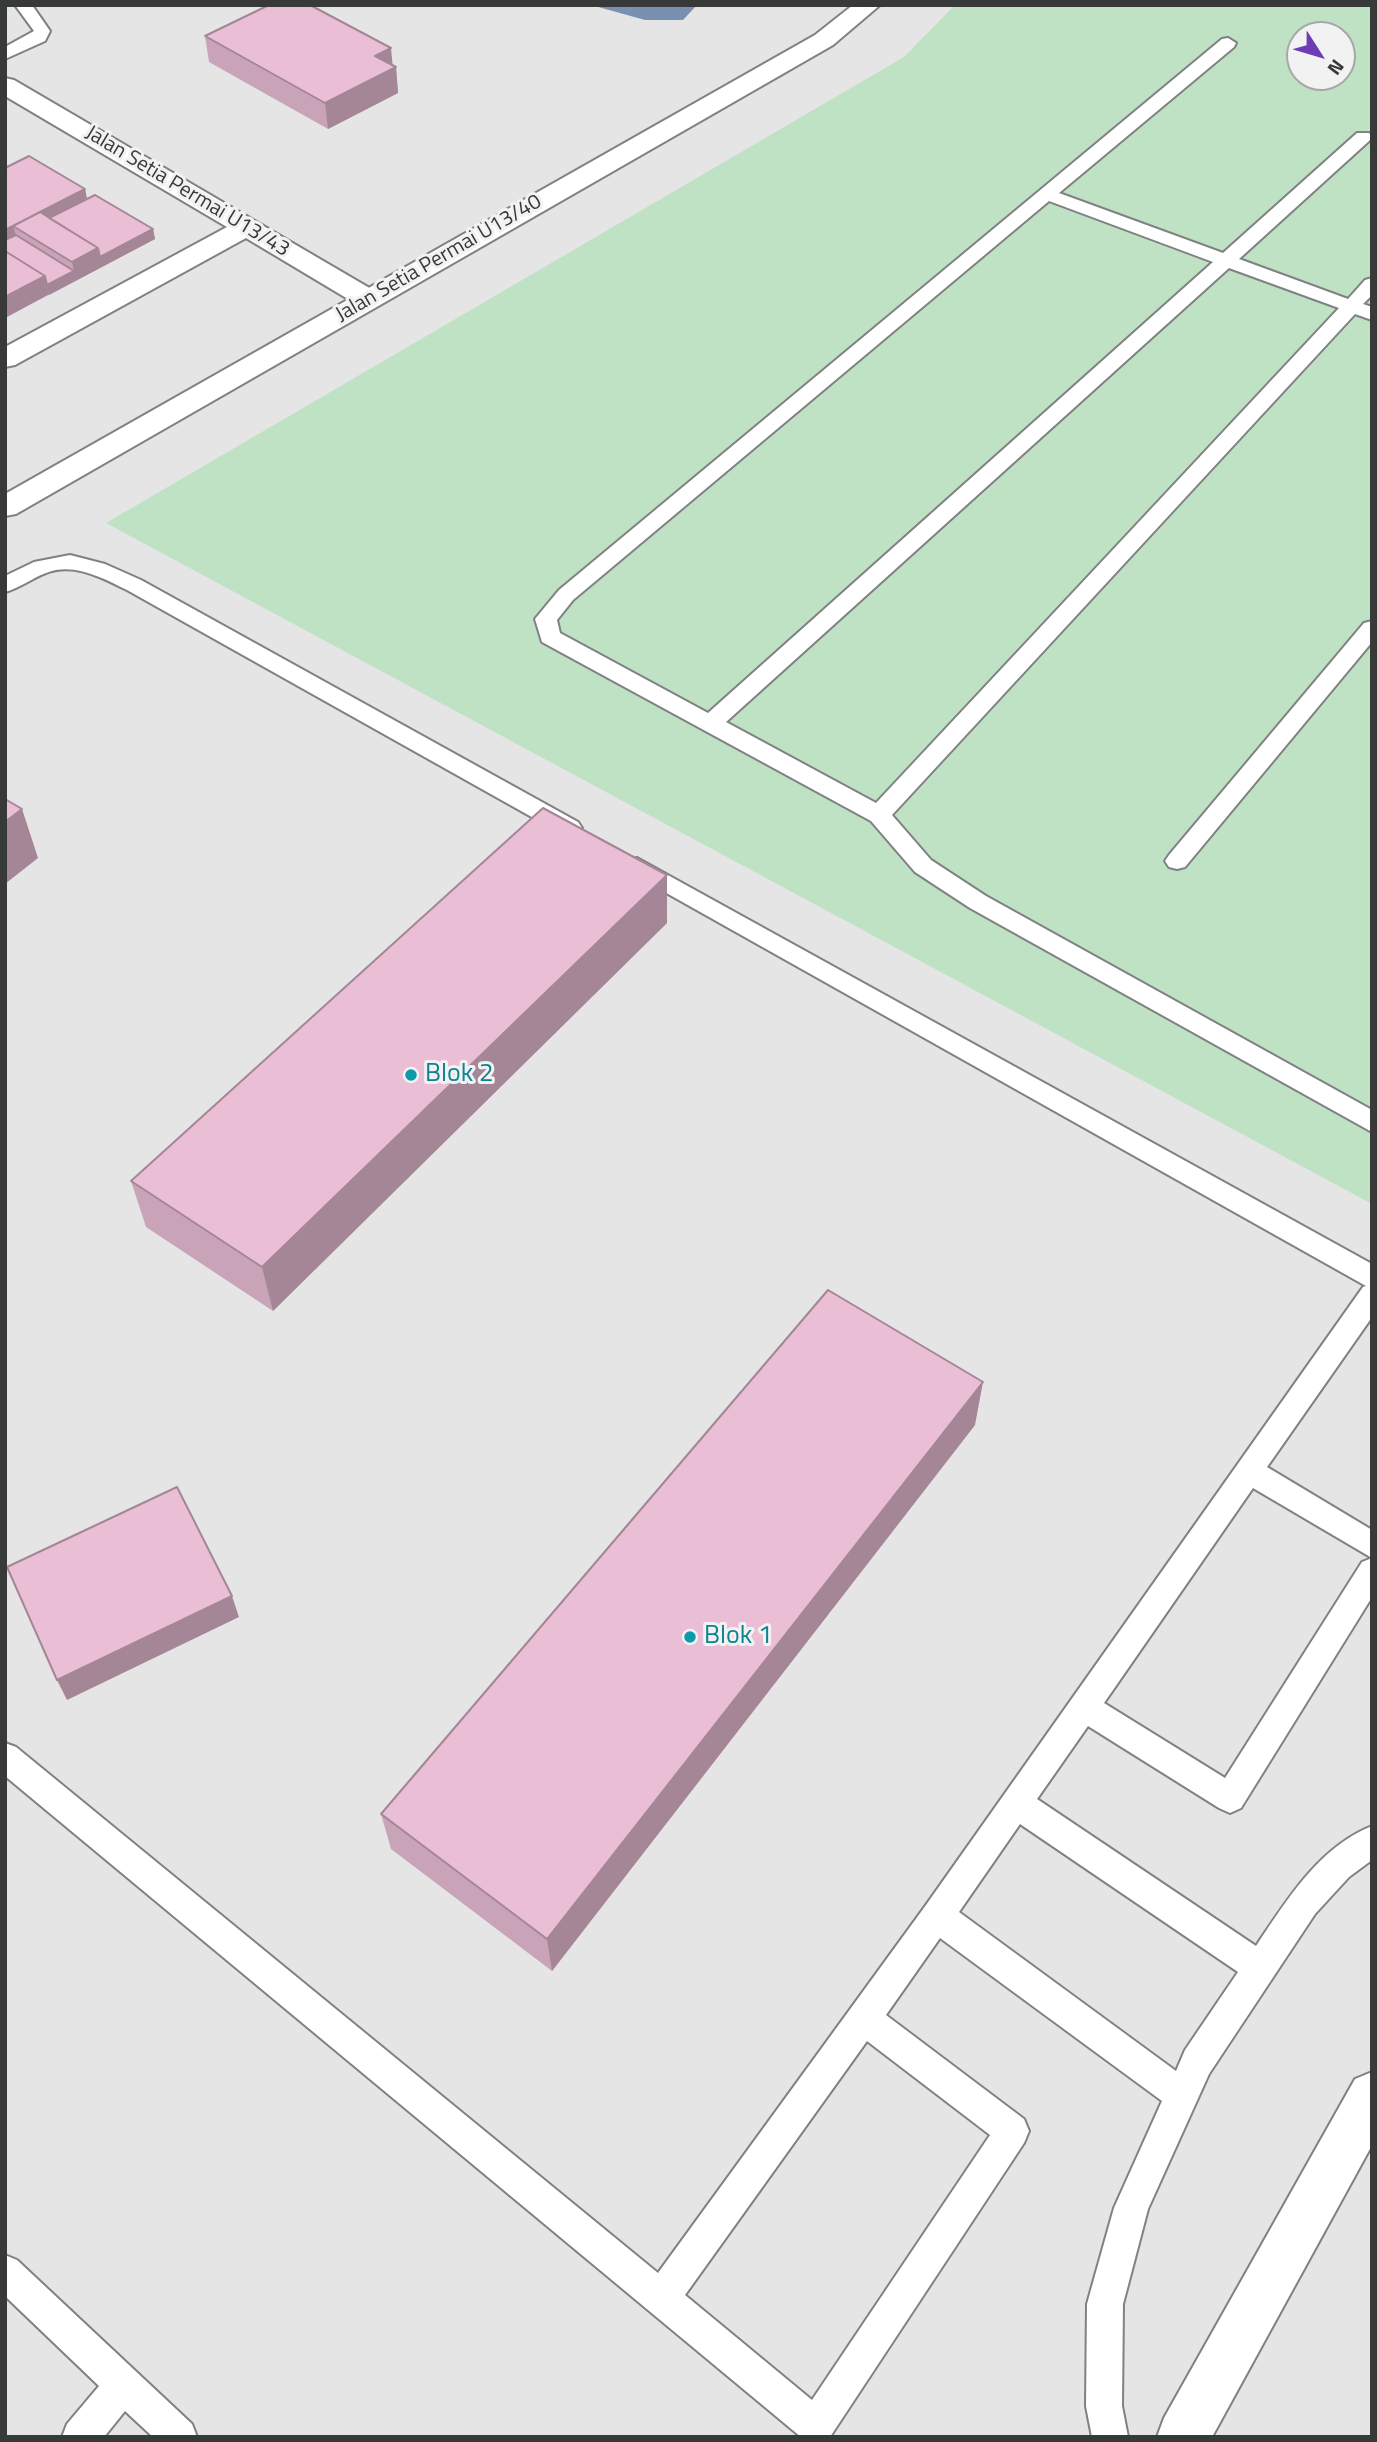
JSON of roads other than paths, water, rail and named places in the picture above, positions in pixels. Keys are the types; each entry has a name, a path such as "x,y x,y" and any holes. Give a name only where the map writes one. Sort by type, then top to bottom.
{"street":[{"name":"Jalan Setia Permai U13/40","path":"5,507 824,40 868,5"},
{"name":"Jalan Setia Permai U13/43","path":"5,85 368,299"},
{"path":"5,114 33,101"},
{"path":"5,359 247,228"},
{"path":"1184,2437 1372,2096"}],"lane":[{"path":"5,54 39,37 42,31 23,5"},
{"path":"1228,43 566,595 547,619 550,637 879,815 923,866 978,902 1372,1122"},
{"path":"710,724 1363,136"},
{"path":"1048,195 1361,310"},
{"path":"879,815 1361,310 1372,284"},
{"path":"5,585 47,564 70,560 88,564 134,585 595,843"},
{"path":"1177,861 1372,628"},
{"path":"618,856 1372,1276"},
{"path":"661,2299 937,1916 1372,1295"},
{"path":"1250,1471 1372,1545"},
{"path":"1083,1707 1230,1798 1372,1570"},
{"path":"5,1757 816,2426 1012,2131 863,2018"},
{"path":"1016,1803 1260,1968"},
{"path":"1111,2437 1104,2406 1105,2304 1132,2208 1181,2095 1197,2062 1304,1903 1338,1866 1372,1841"},
{"path":"937,1916 1181,2095"},
{"path":"5,2272 179,2437"},
{"path":"80,2437 124,2384"}],"water":[{"path":"591,5 697,5 683,20 645,20"}],"place":[{"name":"Blok 2","path":"411,1075"},
{"name":"Blok 1","path":"690,1637"}]}
